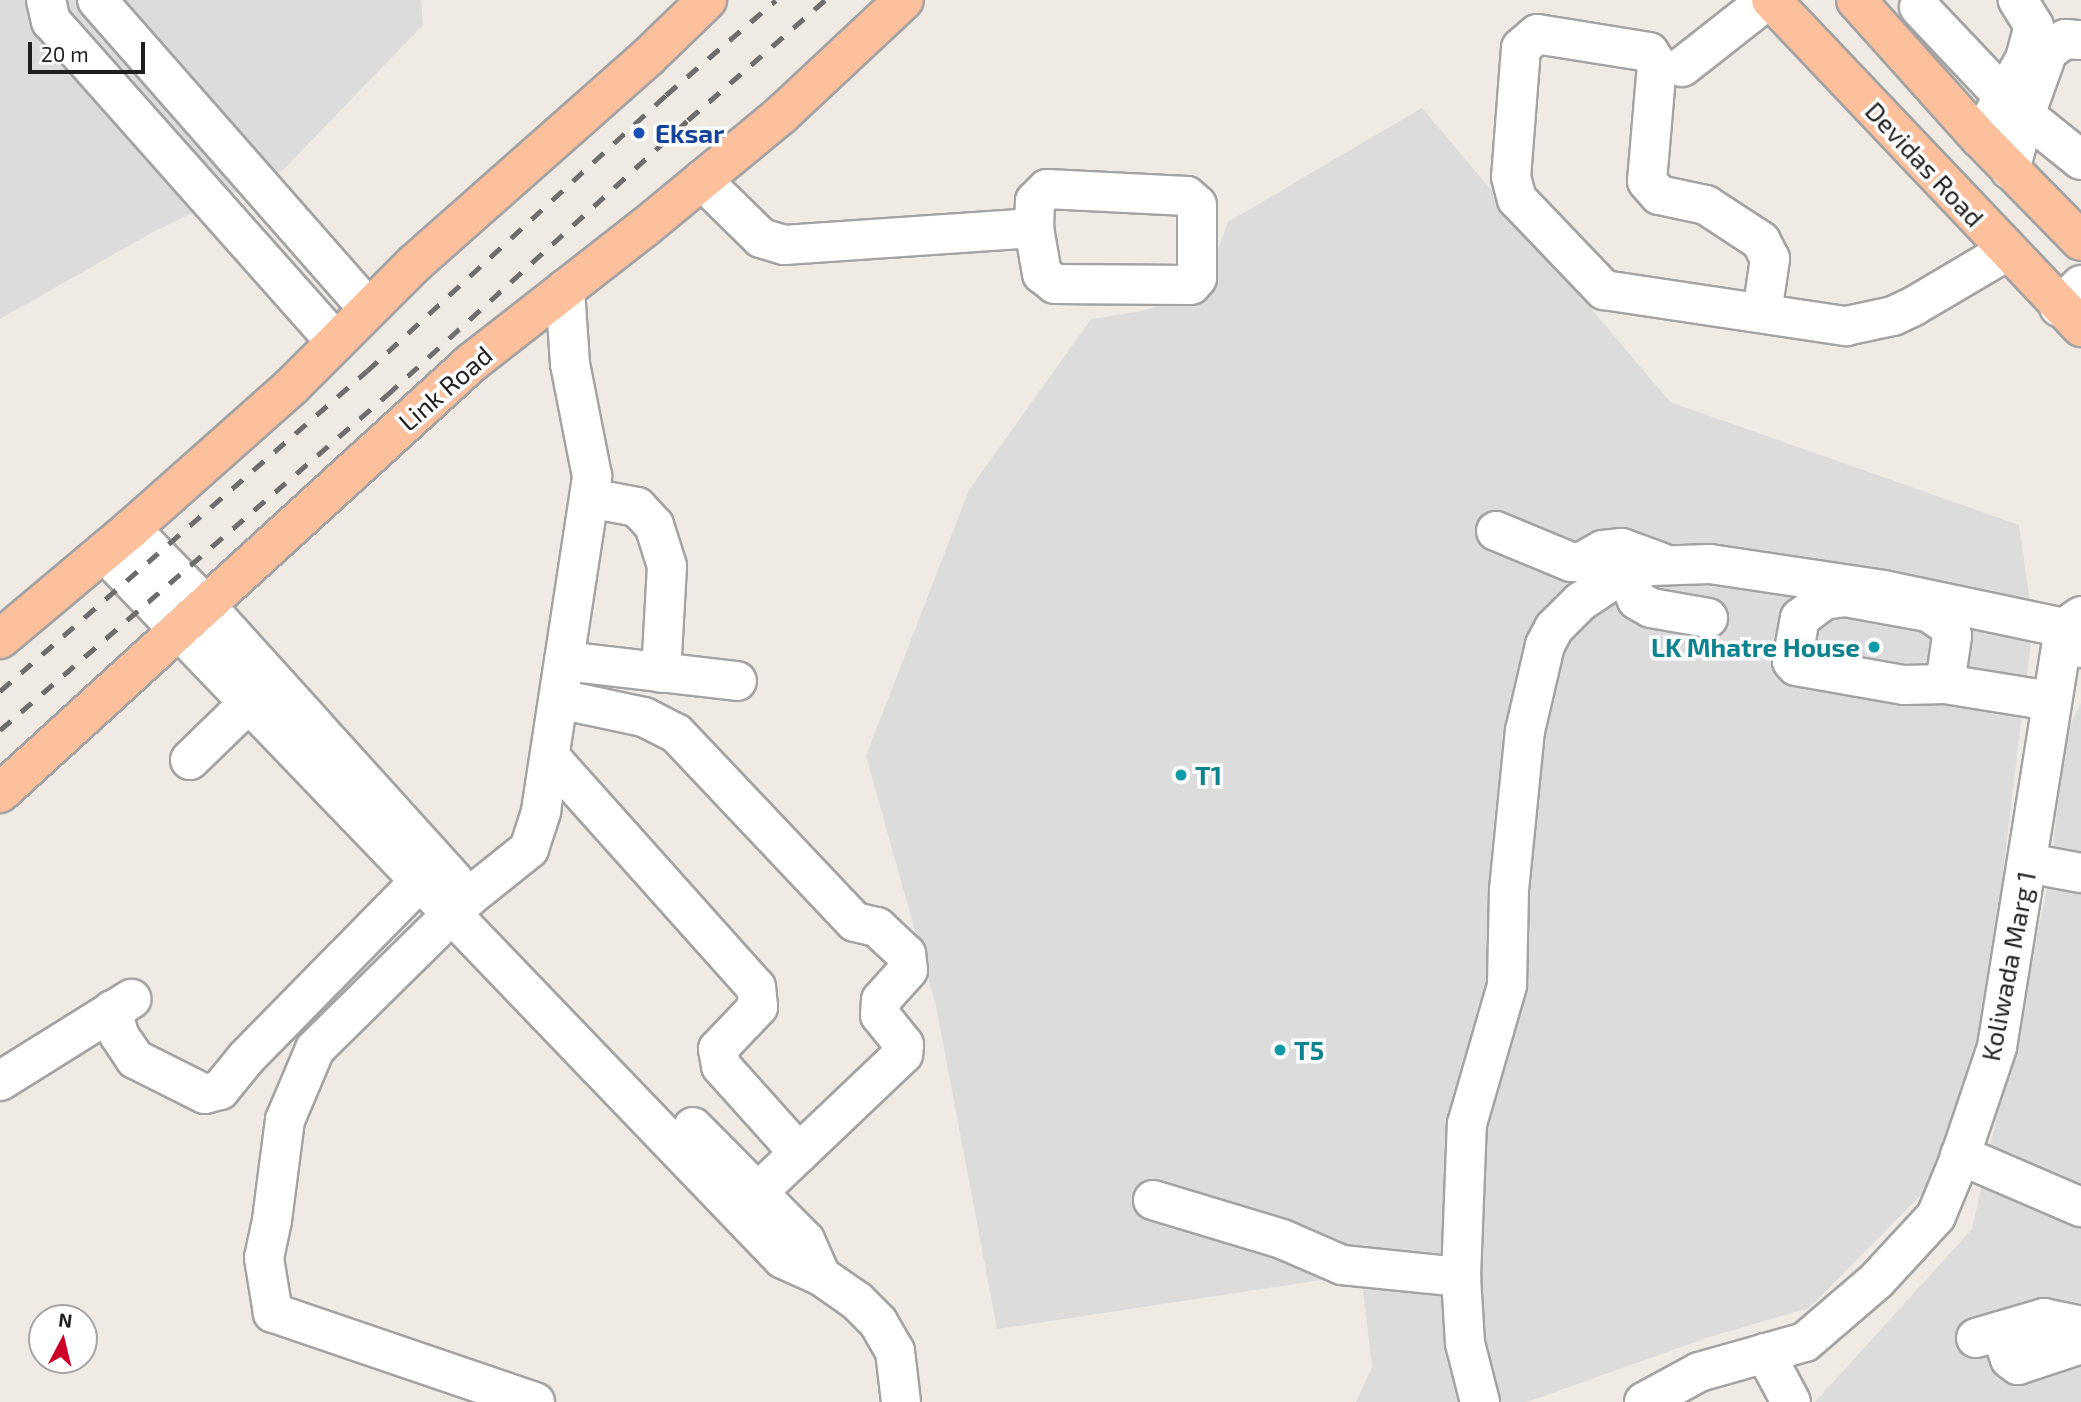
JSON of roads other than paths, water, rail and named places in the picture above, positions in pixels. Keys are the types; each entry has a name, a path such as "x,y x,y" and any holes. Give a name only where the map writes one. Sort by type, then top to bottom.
{"main road":[{"path":"0,639 117,541 292,386 414,264 648,57 707,0"},
{"name":"Link Road","path":"0,793 194,619 471,363 781,115 904,0"},
{"name":"Devidas Road","path":"1769,0 2007,251 2074,306"},
{"path":"1856,0 1980,138 2081,241"}],"street":[{"path":"46,0 51,21 336,342"},
{"path":"97,0 368,310"},
{"path":"1682,67 1769,0"},
{"path":"2010,170 2014,106 2034,26 2018,0"},
{"path":"1889,35 1923,3 2014,106 2081,160"},
{"path":"1762,313 1770,259 1761,242 1706,205 1659,195 1647,181 1657,64 1649,52 1537,34 1521,48 1511,177 1517,199 1604,290 1846,326 1893,316 2007,251"},
{"path":"1980,138 2014,106 2048,51 2065,40 2081,40"},
{"path":"702,180 761,238 784,245 1034,228"},
{"path":"535,1402 273,1313 264,1258 272,1220 285,1120 315,1049 461,906 529,849 541,811 592,477 570,364 565,289"},
{"path":"589,498 637,508 654,525 667,566 661,673"},
{"path":"1496,531 1571,562 1581,562 1603,550 1622,548 1668,566"},
{"path":"117,541 194,619 461,906 747,1202 805,1240 821,1276 857,1301 878,1322 895,1351 901,1402"},
{"path":"1480,1402 1465,1343 1461,1278 1467,1124 1507,985 1509,890 1525,731 1545,645 1553,628 1580,602 1625,572 1710,564 1884,590 2075,630"},
{"path":"1625,572 1637,600 1651,608 1708,618"},
{"name":"Koliwada Marg 1","path":"1644,1402 1699,1372 1805,1342 1877,1279 1936,1216 1997,1047 2051,701 2075,630"},
{"path":"564,662 737,681"},
{"path":"1945,684 2051,701"},
{"path":"190,760 261,691"},
{"path":"261,691 420,881 461,906"},
{"path":"559,699 644,717 676,733 855,922 877,927 906,954 908,970 881,1000 880,1015 904,1045 902,1054 747,1202"},
{"path":"550,757 756,988 758,1007 718,1049 721,1066 799,1153"},
{"path":"2027,863 2081,873"},
{"path":"0,1081 122,1005 119,1035 135,1059 205,1094 220,1090 246,1059 420,881"},
{"path":"1960,1155 2081,1207"},
{"path":"1153,1200 1282,1239 1342,1265 1461,1278"},
{"path":"2081,1326 2045,1318 1988,1334 2018,1365 2081,1344"},
{"path":"1765,1353 1791,1402"}],"railway":[{"path":"0,691 367,371 666,95 776,0"},
{"path":"0,730 387,395 688,120 825,0"}],"place":[{"name":"Eksar","path":"639,133"},
{"name":"LK Mhatre House","path":"1874,647"},
{"name":"T1","path":"1181,775"},
{"name":"T5","path":"1280,1050"}]}
